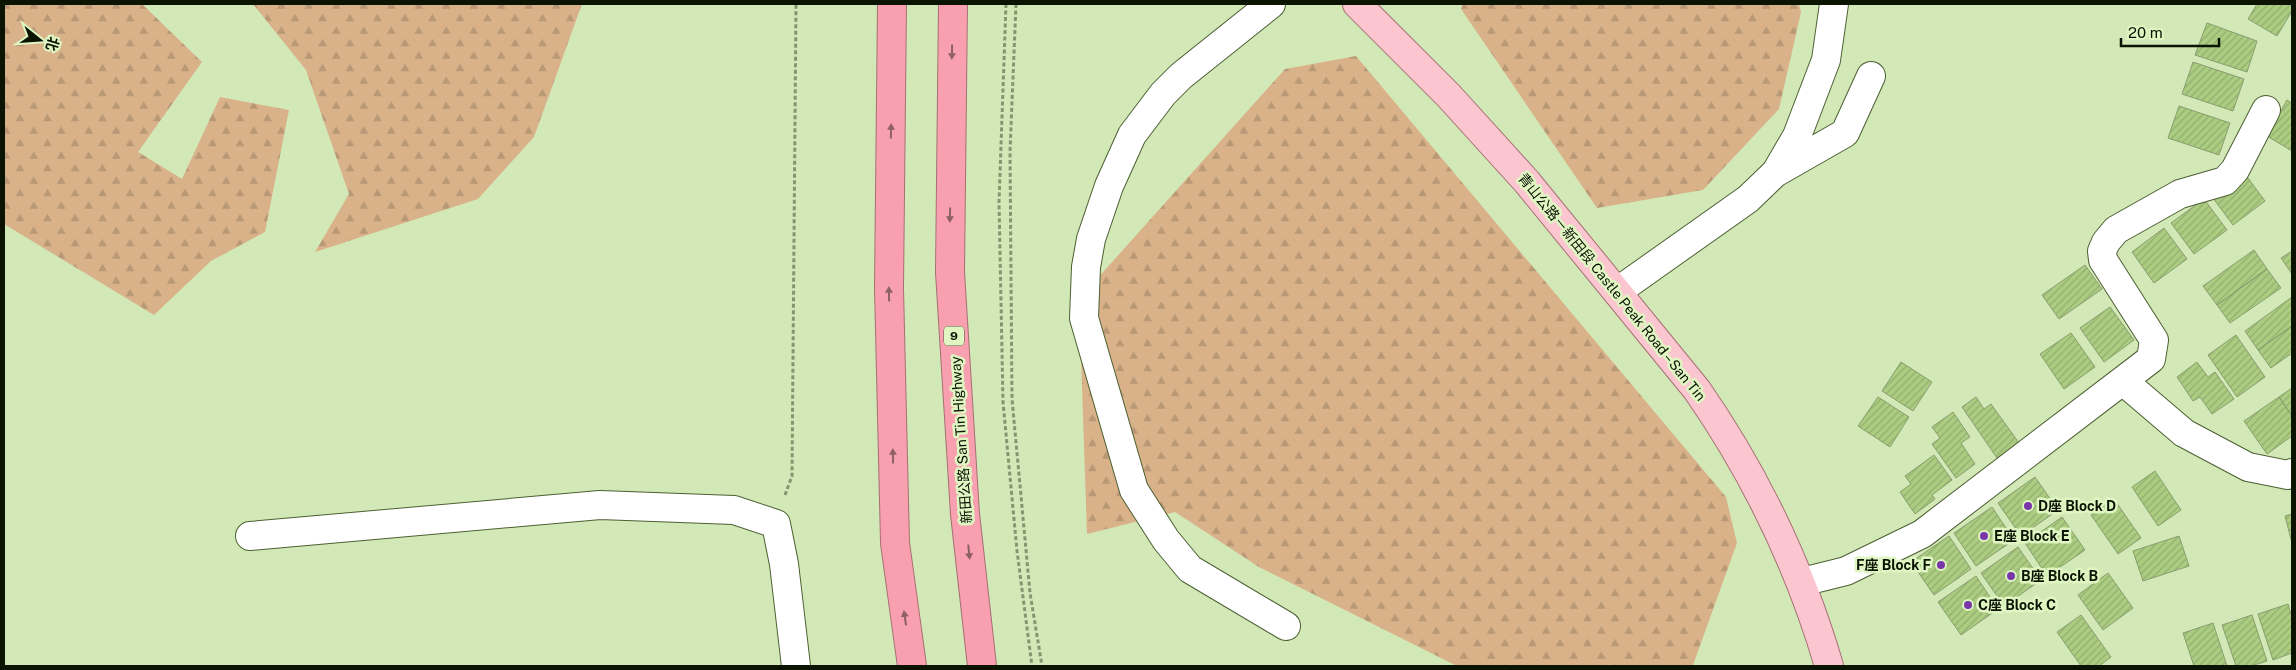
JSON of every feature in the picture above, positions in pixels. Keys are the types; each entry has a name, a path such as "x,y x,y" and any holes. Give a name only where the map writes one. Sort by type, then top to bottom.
{"highway":[{"path":"892,4 889,288 895,544 912,666"},
{"name":"新田公路 San Tin Highway","path":"953,4 950,272 965,514 982,666"}],"main road":[{"name":"青山公路－新田段 Castle Peak Road – San Tin","path":"1357,4 1486,136 1618,291 1672,357 1720,422 1759,491 1802,582 1829,666"}],"street":[{"path":"1271,4 1181,76 1163,94 1132,135 1112,178 1091,239 1086,267 1084,318 1134,490 1166,540 1190,569 1286,626"},
{"path":"1775,173 1797,136 1826,60 1834,4"},
{"path":"1618,291 1748,199 1775,173 1845,133 1871,76"},
{"path":"1802,582 1846,571 1922,534 2151,359 2154,340 2102,260 2102,251 2106,242 2116,230 2180,194 2225,181 2235,170 2266,110"},
{"path":"2123,381 2184,433 2248,467 2288,475 2292,472"},
{"path":"250,536 600,505 734,510 776,524 784,564 796,666"}],"path":[{"path":"776,524 792,476 796,4"},
{"path":"1006,4 999,202 1003,402 1017,551 1032,666"},
{"path":"1016,4 1010,161 1012,399 1030,593 1042,666"}],"green space":[{"path":"4,4 142,4 202,62 138,152 182,179 220,97 289,110 265,232 211,261 154,315 4,224"},
{"path":"253,4 582,4 534,137 478,199 315,252 349,194 306,70"},
{"path":"1463,4 1799,4 1801,12 1779,109 1703,190 1597,208 1461,9"},
{"path":"1356,56 1726,497 1737,543 1693,665 1457,666 1259,567 1175,512 1087,534 1079,299 1285,69"}],"building":[{"path":"2257,4 2292,4 2292,11 2277,36 2248,19"},
{"path":"2207,23 2257,41 2247,72 2195,55"},
{"path":"2193,62 2244,79 2233,111 2182,94"},
{"path":"2287,100 2292,103 2292,151 2267,136"},
{"path":"2179,106 2230,123 2219,155 2168,138"},
{"path":"2242,170 2265,201 2233,225 2210,194"},
{"path":"2204,199 2227,230 2194,254 2171,223"},
{"path":"2164,228 2187,259 2154,283 2132,252"},
{"path":"2254,250 2267,269 2217,305 2203,286"},
{"path":"2292,251 2292,274 2281,258"},
{"path":"2085,265 2102,289 2059,319 2042,295"},
{"path":"2267,269 2281,288 2230,323 2217,305"},
{"path":"2292,297 2292,326 2258,350 2245,331"},
{"path":"2110,307 2134,340 2104,362 2080,328"},
{"path":"2292,326 2292,353 2271,368 2258,350"},
{"path":"2071,333 2095,367 2064,389 2040,354"},
{"path":"2236,335 2265,377 2237,397 2208,355"},
{"path":"1901,362 1932,382 1913,411 1882,391"},
{"path":"2197,362 2208,377 2215,372 2234,399 2212,414 2200,397 2193,401 2177,377"},
{"path":"2292,388 2292,416 2279,397"},
{"path":"1878,397 1909,417 1890,447 1858,426"},
{"path":"1976,397 1984,409 1991,404 2019,443 1997,458 1962,407"},
{"path":"2279,397 2292,416 2292,436 2267,454 2244,421"},
{"path":"1953,412 1970,437 1961,443 1975,464 1956,478 1932,444 1940,438 1932,427"},
{"path":"1934,455 1952,480 1932,495 1935,499 1915,514 1900,492 1911,484 1905,476"},
{"path":"2155,471 2181,510 2158,526 2132,487"},
{"name":"D座 Block D","path":"2035,477 2058,510 2021,536 1998,503"},
{"path":"2114,499 2141,538 2118,554 2091,515"},
{"name":"E座 Block E","path":"1992,507 2014,540 1976,566 1954,533"},
{"path":"2292,514 2292,543 2285,516"},
{"path":"2062,517 2085,550 2047,576 2025,543"},
{"name":"F座 Block F","path":"1949,536 1971,569 1934,595 1911,562"},
{"path":"2179,536 2189,566 2143,581 2133,551"},
{"name":"B座 Block B","path":"2018,547 2041,580 2004,606 1981,573"},
{"path":"2108,573 2133,608 2103,630 2078,595"},
{"name":"C座 Block C","path":"1976,576 1998,609 1961,635 1938,602"},
{"path":"2288,604 2292,617 2292,653 2273,660 2258,614"},
{"path":"2081,615 2111,657 2099,666 2081,666 2057,632"},
{"path":"2252,615 2267,661 2251,666 2236,666 2222,625"},
{"path":"2213,623 2227,666 2194,666 2183,633"}],"place":[{"name":"D座 Block D","path":"2028,506"},
{"name":"E座 Block E","path":"1984,536"},
{"name":"F座 Block F","path":"1941,565"},
{"name":"B座 Block B","path":"2011,576"},
{"name":"C座 Block C","path":"1968,605"}]}
